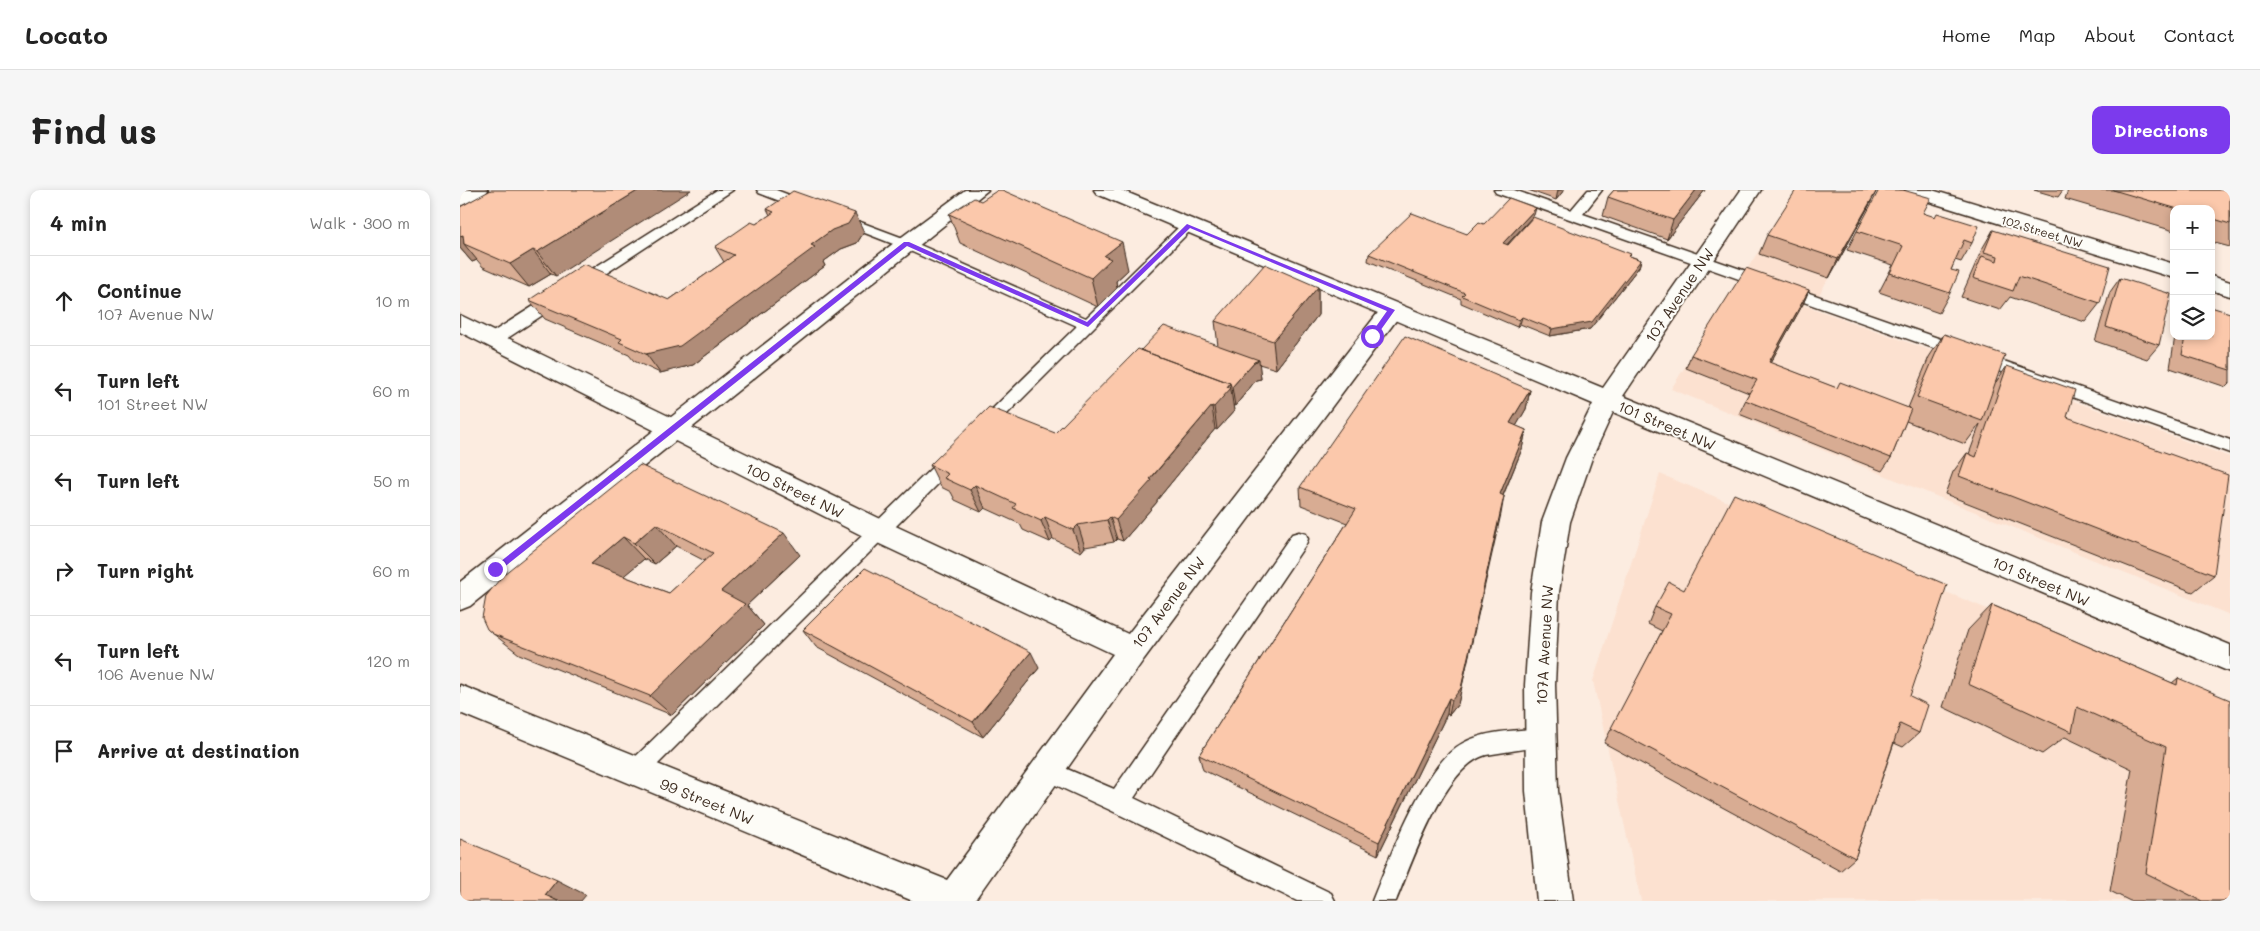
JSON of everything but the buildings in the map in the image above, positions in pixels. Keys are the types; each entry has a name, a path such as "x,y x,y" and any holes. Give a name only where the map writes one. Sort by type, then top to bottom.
{"street":[{"path":"460,200 478,190"},
{"path":"460,598 671,429 906,244 978,190"},
{"name":"101 Street NW","path":"1104,190 2230,659"},
{"name":"107 Avenue NW","path":"1607,400 1751,190"},
{"name":"102 Street NW","path":"1911,190 2170,270"},
{"path":"2215,284 2230,289"},
{"name":"107 Avenue NW","path":"955,901 1046,770 1133,650 1392,310"},
{"name":"100 Street NW","path":"460,324 494,339 671,429 879,531 1133,650"},
{"name":"107A Avenue NW","path":"1555,901 1542,791 1540,685 1545,592 1556,522 1580,458 1607,400"},
{"name":"99 Street NW","path":"460,699 955,901"}],"lane":[{"path":"494,339 726,190"},
{"path":"764,190 906,244 1088,325"},
{"path":"1501,190 2230,447"},
{"path":"1574,216 1595,190"},
{"path":"636,772 1189,225"},
{"path":"1118,802 1299,539"},
{"path":"1384,901 1442,774 1456,758 1470,749 1542,738"},
{"path":"1046,770 1118,802 1323,901"}],"shaded area":[{"path":"1798,190 1870,204 1819,295 1747,269"},
{"path":"1739,282 2230,457 2230,615 1671,389"},
{"path":"1660,474 2230,709 2230,901 1641,901 1593,681"}],"route":[{"path":"495,569 906,244 1088,325 1189,225 1392,310 1372,336"}]}
